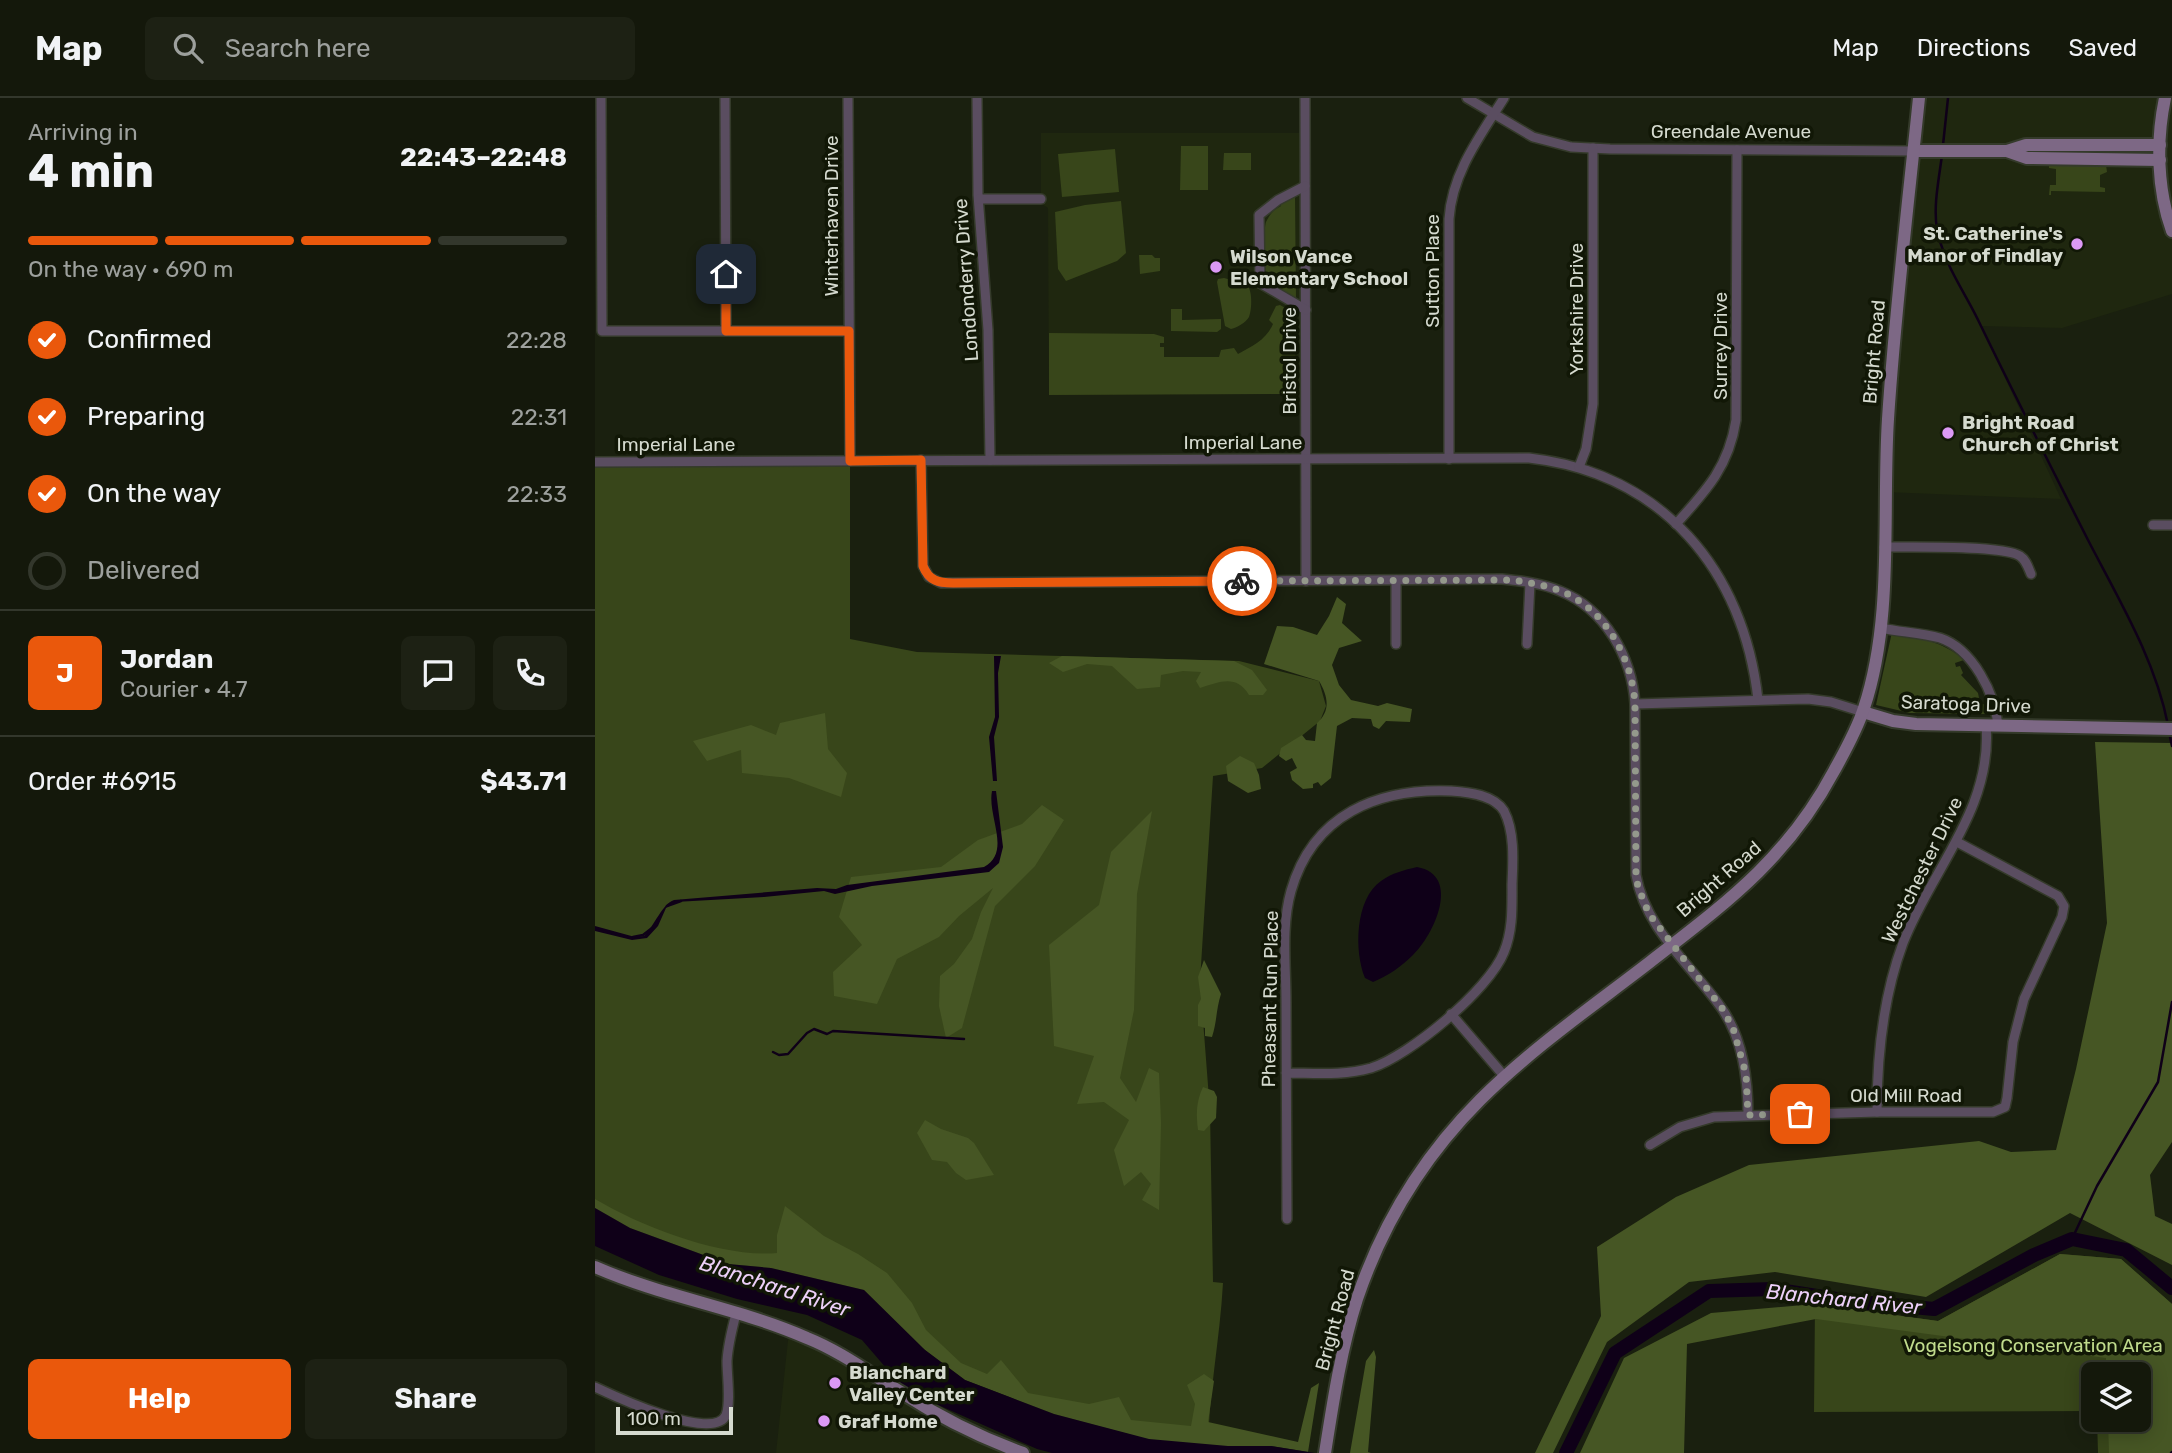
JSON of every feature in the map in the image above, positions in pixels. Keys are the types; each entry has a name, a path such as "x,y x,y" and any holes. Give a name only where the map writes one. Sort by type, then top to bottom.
{"main road":[{"name":"Bright Road","path":"1325,1453 1350,1323 1365,1278 1406,1194 1433,1154 1463,1118 1505,1077 1745,887 1785,845 1822,792 1863,712 1881,628 1891,381 1919,98"},
{"path":"2165,98 2160,160 2164,202 2172,231"},
{"name":"Greendale Avenue","path":"1914,151 2007,151 2026,145 2160,145"},
{"name":"Greendale Avenue","path":"2007,151 2027,158 2160,160"},
{"name":"Saratoga Drive","path":"1863,712 1905,723 2172,729"},
{"path":"595,1267 822,1344 933,1411 1023,1453"}],"street":[{"path":"601,98 602,331 849,331"},
{"path":"725,98 726,331"},
{"name":"Winterhaven Drive","path":"848,98 850,461"},
{"name":"Londonderry Drive","path":"977,98 991,460"},
{"name":"Bristol Drive","path":"1305,98 1306,581"},
{"name":"Greendale Avenue","path":"1467,98 1533,137 1563,145 1593,148 1914,151"},
{"name":"Sutton Place","path":"1449,458 1451,196 1468,155 1504,98"},
{"name":"Yorkshire Drive","path":"1579,467 1586,449 1593,404 1593,148"},
{"name":"Surrey Drive","path":"1676,524 1714,480 1730,449 1736,420 1737,150"},
{"path":"1305,186 1277,200 1259,215 1260,283 1306,310"},
{"path":"979,199 1041,199"},
{"name":"Imperial Lane","path":"595,462 1449,458 1529,458 1555,461 1579,467 1629,490 1676,524 1707,558 1731,598 1743,628 1758,700"},
{"path":"921,460 923,566 925,572 935,581 967,583 1501,579 1550,587 1581,602 1616,640 1633,683 1636,875 1641,899 1672,945 1722,1008 1733,1028 1746,1074 1748,1115"},
{"path":"2153,525 2172,525"},
{"path":"1884,547 2013,552 2023,558 2032,574"},
{"path":"1396,645 1397,580"},
{"path":"1527,644 1530,583"},
{"name":"Westchester Drive","path":"1877,1112 1882,1027 1900,953 1924,900 1957,842 1979,792 1992,725 1993,699 1973,663 1959,649 1942,639 1881,628"},
{"name":"Saratoga Drive","path":"1635,704 1820,700 1863,712"},
{"name":"Pheasant Run Place","path":"1286,1073 1345,1073 1379,1065 1410,1049 1481,987 1492,974 1509,937 1512,914 1510,833 1500,806 1492,800 1471,793 1419,791 1384,797 1352,811 1325,832 1310,850 1295,880 1288,903 1286,926 1286,1073 1287,1219"},
{"name":"Old Mill Road","path":"1650,1145 1691,1122 1714,1117 1993,1112 2002,1109 2006,1103 2013,1042 2024,999 2063,917 2064,906 2058,896 1957,842"},
{"path":"1451,1014 1505,1077"},
{"path":"595,1387 661,1415 696,1422 720,1422 726,1415 728,1353 736,1314"}],"shaded area":[{"path":"1919,98 2172,98 2172,294 2062,328 1981,326 2061,499 1885,492"},
{"path":"1041,133 1305,133 1307,393 1049,395 1048,208 1042,204 1041,199"},
{"name":"Blanchard Valley Center","path":"789,1331 907,1397 1023,1453 776,1453"}],"green space":[{"path":"1181,146 1208,146 1208,190 1180,190"},
{"path":"1115,149 1119,192 1062,197 1058,154"},
{"path":"1224,153 1251,153 1251,170 1223,170"},
{"path":"2106,165 2107,172 2100,175 2100,187 2105,188 2105,192 2051,191 2049,195 2050,185 2056,185 2056,169 2049,166"},
{"path":"1295,196 1296,299 1268,279 1264,251 1266,222 1281,203"},
{"path":"1121,201 1126,253 1117,261 1066,281 1058,269 1055,212"},
{"path":"1139,255 1160,258 1160,271 1140,274"},
{"path":"1218,279 1246,284 1251,295 1249,317 1241,325 1231,329 1225,326 1217,282"},
{"path":"1280,305 1296,314 1295,394 1049,395 1049,333 1154,334 1164,337 1164,343 1160,343 1160,347 1164,347 1164,357 1219,357 1221,350 1234,348 1238,354 1263,338 1273,324 1269,320 1276,306"},
{"path":"1171,309 1182,309 1182,320 1221,319 1221,329 1217,332 1171,331"},
{"path":"850,461 850,639 917,652 1239,661 1319,681 1326,706 1320,721 1262,768 1213,776 1200,981 1210,1111 1213,1282 1223,1283 1208,1453 1090,1441 856,1311 595,1221 595,462"},
{"path":"1337,597 1346,604 1342,623 1362,641 1339,648 1332,665 1339,685 1351,700 1378,706 1387,703 1412,709 1410,722 1386,721 1379,729 1373,726 1371,719 1352,718 1337,726 1331,778 1321,786 1318,782 1313,784 1313,788 1303,789 1292,780 1290,772 1297,768 1292,758 1286,761 1279,756 1281,748 1302,735 1306,740 1315,741 1317,723 1327,703 1324,692 1319,681 1264,664 1277,626 1293,627 1317,635"},
{"path":"1892,632 1939,644 1964,660 1955,663 1956,667 1960,666 1963,673 1961,675 1978,693 1980,703 1989,706 1989,714 1910,713 1876,705"},
{"path":"1062,656 1234,661 1252,670 1267,690 1263,695 1249,695 1239,684 1227,681 1200,688 1196,681 1201,672 1183,671 1161,675 1160,687 1137,689 1112,666 1087,664 1063,672 1049,663"},
{"path":"825,713 828,749 847,773 841,797 789,778 742,773 741,750 707,761 693,741 751,725 776,735 780,723"},
{"path":"2095,742 2172,743 2172,1142 2150,1175 2155,1216 2172,1224 2172,1265 2070,1213 1926,1297 1775,1272 1689,1282 1607,1342 1553,1453 1535,1453 1601,1316 1597,1247 1676,1197 1749,1165 1979,1141 2011,1152 2056,1150 2107,923"},
{"path":"1240,756 1254,763 1261,789 1248,793 1228,781 1226,766"},
{"path":"1042,805 1064,820 1035,866 995,906 962,1028 946,1038 939,1006 940,976 954,964 972,939 993,888 959,916 939,937 897,959 877,1004 834,996 833,972 862,945 839,917 851,877 941,867 978,840 1022,824"},
{"path":"1152,811 1137,894 1134,1010 1120,1078 1136,1102 1149,1068 1159,1073 1159,1210 1142,1200 1151,1184 1141,1172 1124,1186 1114,1150 1129,1120 1104,1102 1077,1104 1094,1056 1054,1046 1049,945 1099,905 1111,852"},
{"path":"1204,960 1221,994 1212,1037 1205,1036 1205,1028 1198,1026 1198,1005 1201,999 1198,977"},
{"path":"1203,1087 1214,1091 1217,1097 1216,1118 1204,1131 1198,1130 1197,1119"},
{"path":"925,1120 941,1129 968,1138 994,1175 966,1180 947,1162 932,1160 917,1133"},
{"path":"595,1199 659,1230 732,1251 755,1253 777,1253 777,1235 785,1206 824,1236 887,1273 912,1303 926,1330 961,1363 987,1374 1001,1360 1028,1393 1089,1404 1119,1397 1131,1420 1191,1426 1195,1404 1187,1385 1204,1374 1214,1381 1208,1422 1298,1442 1311,1388 1319,1383 1308,1452 1271,1446 1218,1446 1150,1440 1054,1414 965,1380 925,1350 864,1290 771,1268 728,1264 630,1228 595,1208"},
{"name":"Vogelsong Conservation Area","path":"2060,1254 2121,1259 2172,1304 2172,1453 2098,1453 2097,1432 2151,1432 2151,1362 2081,1362 2081,1411 1814,1412 1815,1304 1938,1321"},
{"path":"2060,1254 2121,1259 2172,1304 2172,1453 2109,1453 2108,1432 2151,1432 2151,1362 2106,1362 2106,1358 1816,1319 1687,1344 1684,1453 1580,1453 1624,1358 1711,1313 1815,1304 1938,1321"},
{"path":"1374,1350 1376,1357 1368,1452 1371,1453 1350,1453 1366,1361"}],"water":[{"path":"994,656 1001,656 998,673 999,717 994,737 997,781 993,781 989,737 995,717"},
{"path":"992,791 996,791 1003,847 999,863 989,872 872,886 835,894 824,891 675,902 666,908 658,926 647,938 632,940 595,931 595,926 635,937 644,936 666,906 674,900 817,888 836,889 847,885 984,867 992,860 998,843 991,801"},
{"path":"1417,867 1431,872 1438,881 1440,907 1429,934 1413,955 1395,970 1373,982 1365,978 1359,954 1359,926 1366,900 1372,889 1385,878"},
{"path":"595,1208 630,1228 728,1264 771,1268 864,1290 925,1350 965,1380 1054,1414 1149,1439 1228,1446 1271,1446 1315,1453 1052,1453 1037,1449 936,1404 899,1383 862,1340 807,1315 737,1299 659,1275 595,1246"}],"waterway":[{"path":"1943,145 1948,98"},
{"path":"1942,155 1936,211 1937,229 1945,255 2135,630 2154,677 2168,725"},
{"path":"2169,732 2172,746"},
{"path":"667,906 681,901"},
{"path":"633,937 643,935 652,928"},
{"path":"2072,1239 2097,1186 2158,1082 2172,1002"},
{"path":"773,1052 779,1055 788,1054 814,1029 827,1034 833,1031 964,1039"},
{"name":"Blanchard River","path":"1566,1453 1615,1353 1709,1291 1773,1289 1849,1301 1934,1309 2034,1255 2072,1239 2126,1250 2172,1288"}],"way so far":[{"path":"1242,581 1514,580 1561,591 1581,602 1594,614 1616,640 1633,683 1636,875 1644,904 1661,932 1722,1008 1733,1028 1746,1074 1748,1115 1800,1114"}],"place":[{"name":"St. Catherine's Manor of Findlay","path":"2077,244"},
{"name":"Wilson Vance Elementary School","path":"1216,267"},
{"name":"Bright Road Church of Christ","path":"1948,433"},
{"name":"Blanchard Valley Center","path":"835,1383"},
{"name":"Graf Home","path":"824,1421"}],"route":[{"path":"726,274 726,331 849,331 850,461 921,460 923,566 929,577 935,581 1242,581"}]}
